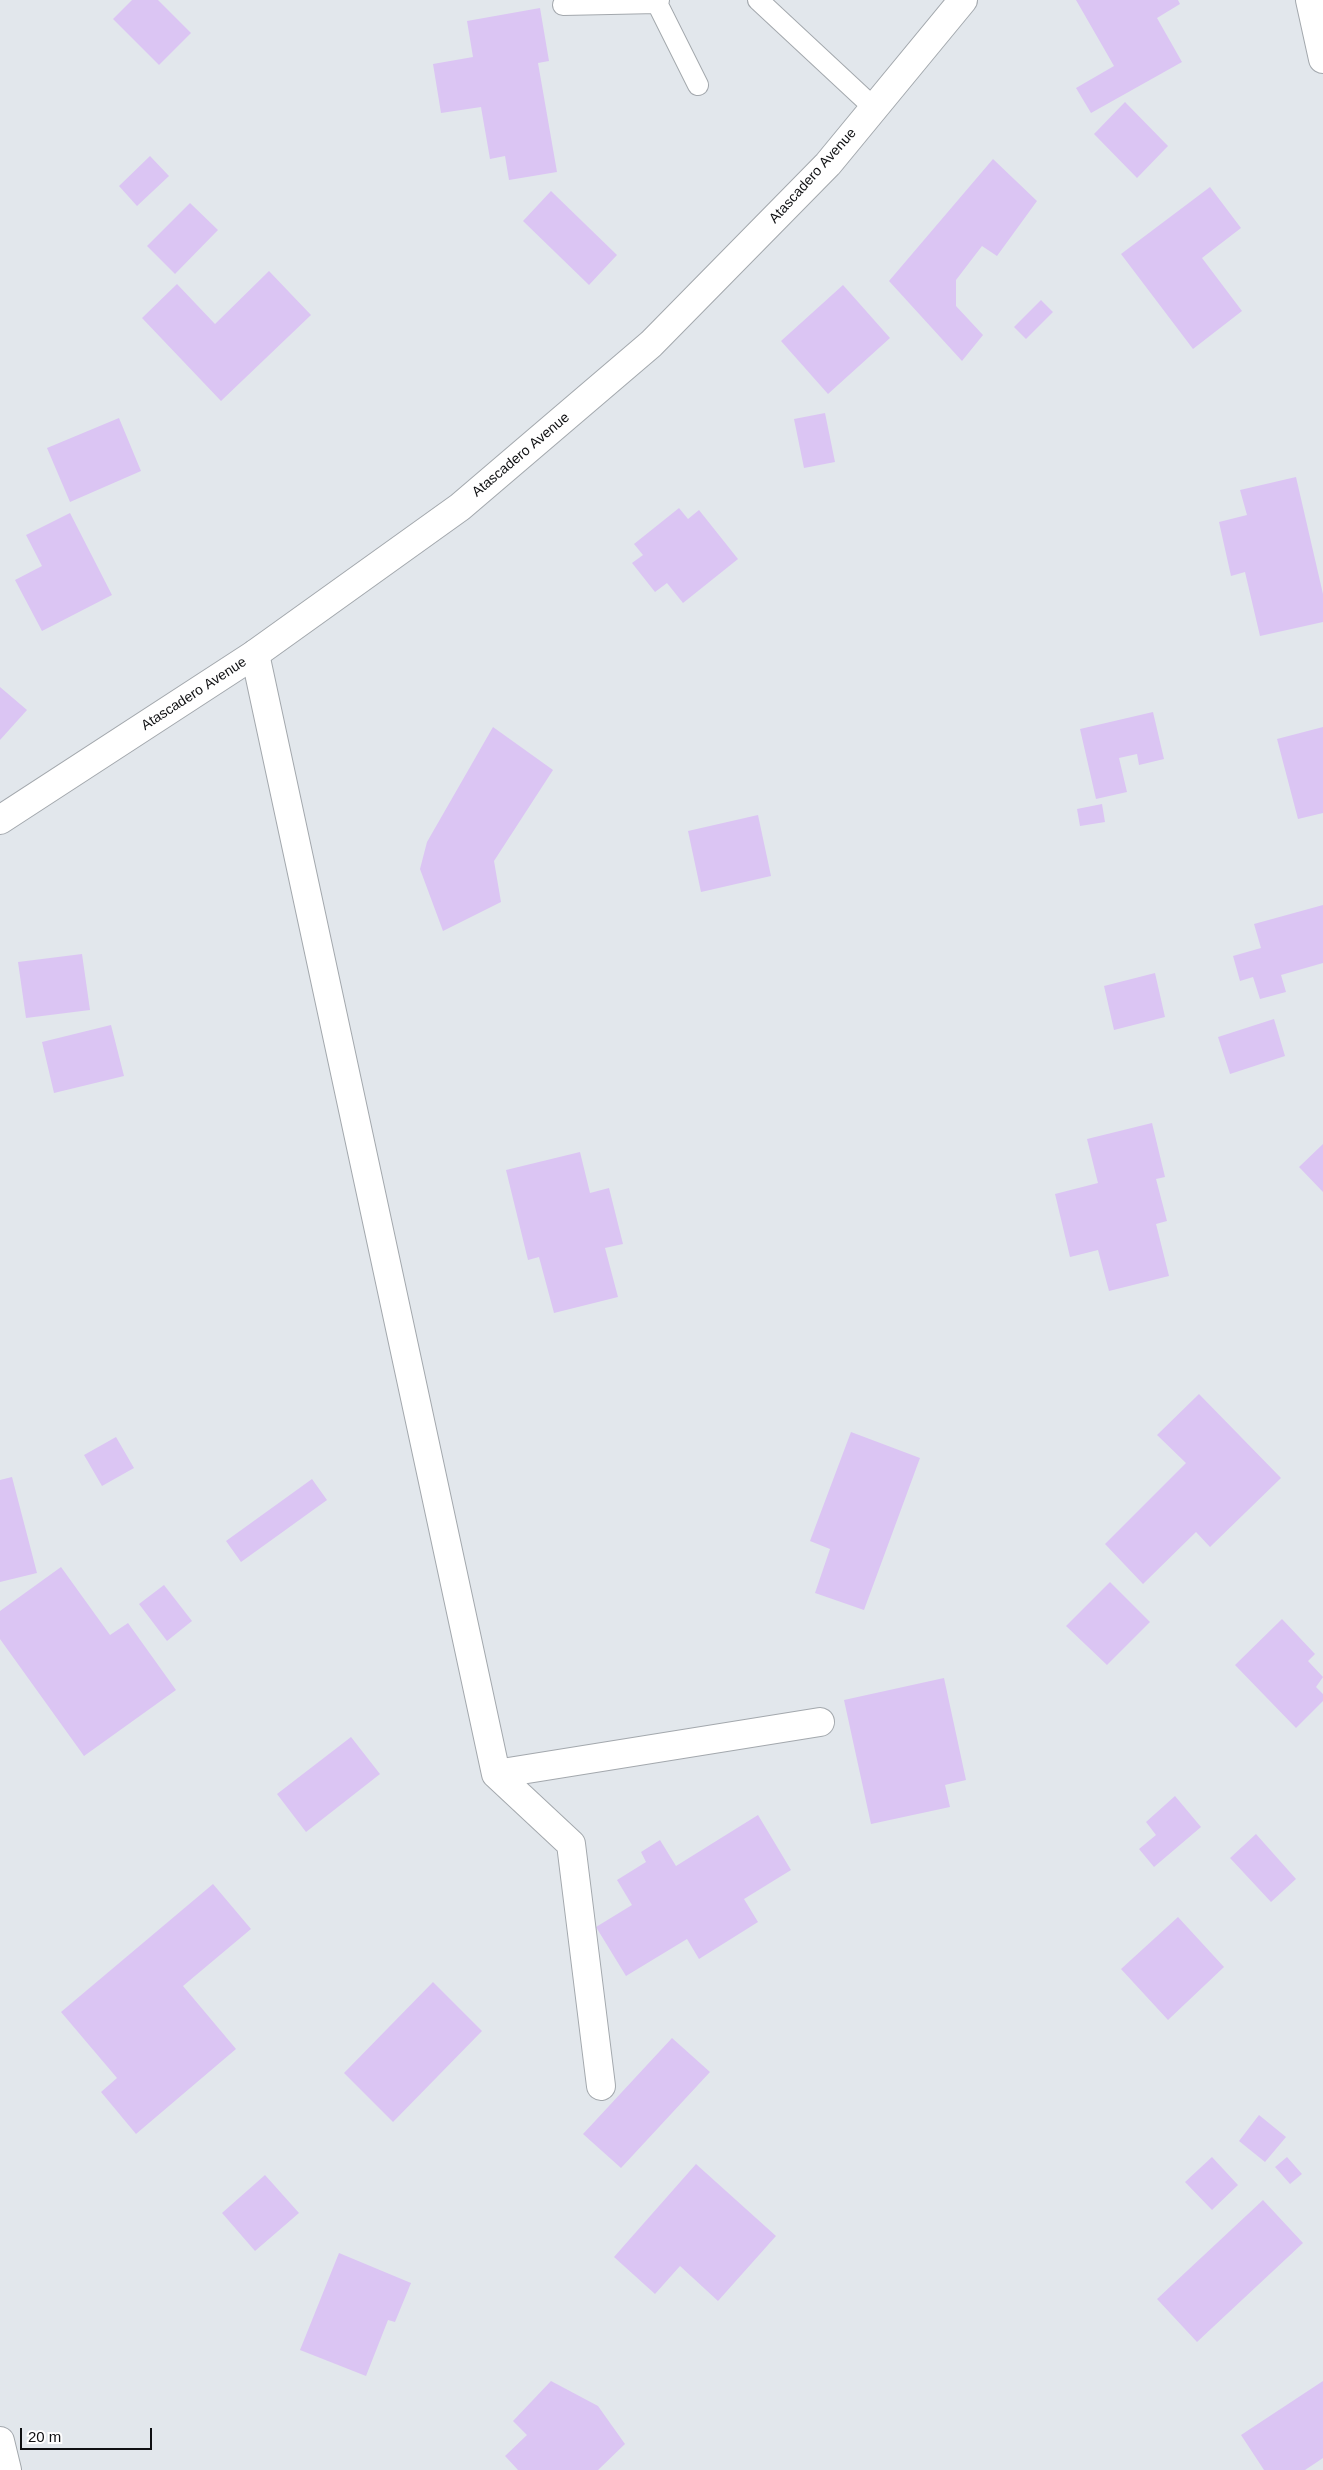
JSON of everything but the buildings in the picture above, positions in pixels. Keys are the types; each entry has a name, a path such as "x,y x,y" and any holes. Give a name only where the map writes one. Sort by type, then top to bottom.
{"street":[{"name":"Atascadero Avenue","path":"0,820 255,654 460,507 651,344 828,164 963,0"},
{"path":"1310,0 1323,59"},
{"path":"255,654 496,1774 571,1844 601,2086"},
{"path":"496,1774 820,1722"},
{"path":"0,2441 6,2470"}],"lane":[{"path":"758,0 874,107"},
{"path":"563,5 658,1 698,84"}]}
